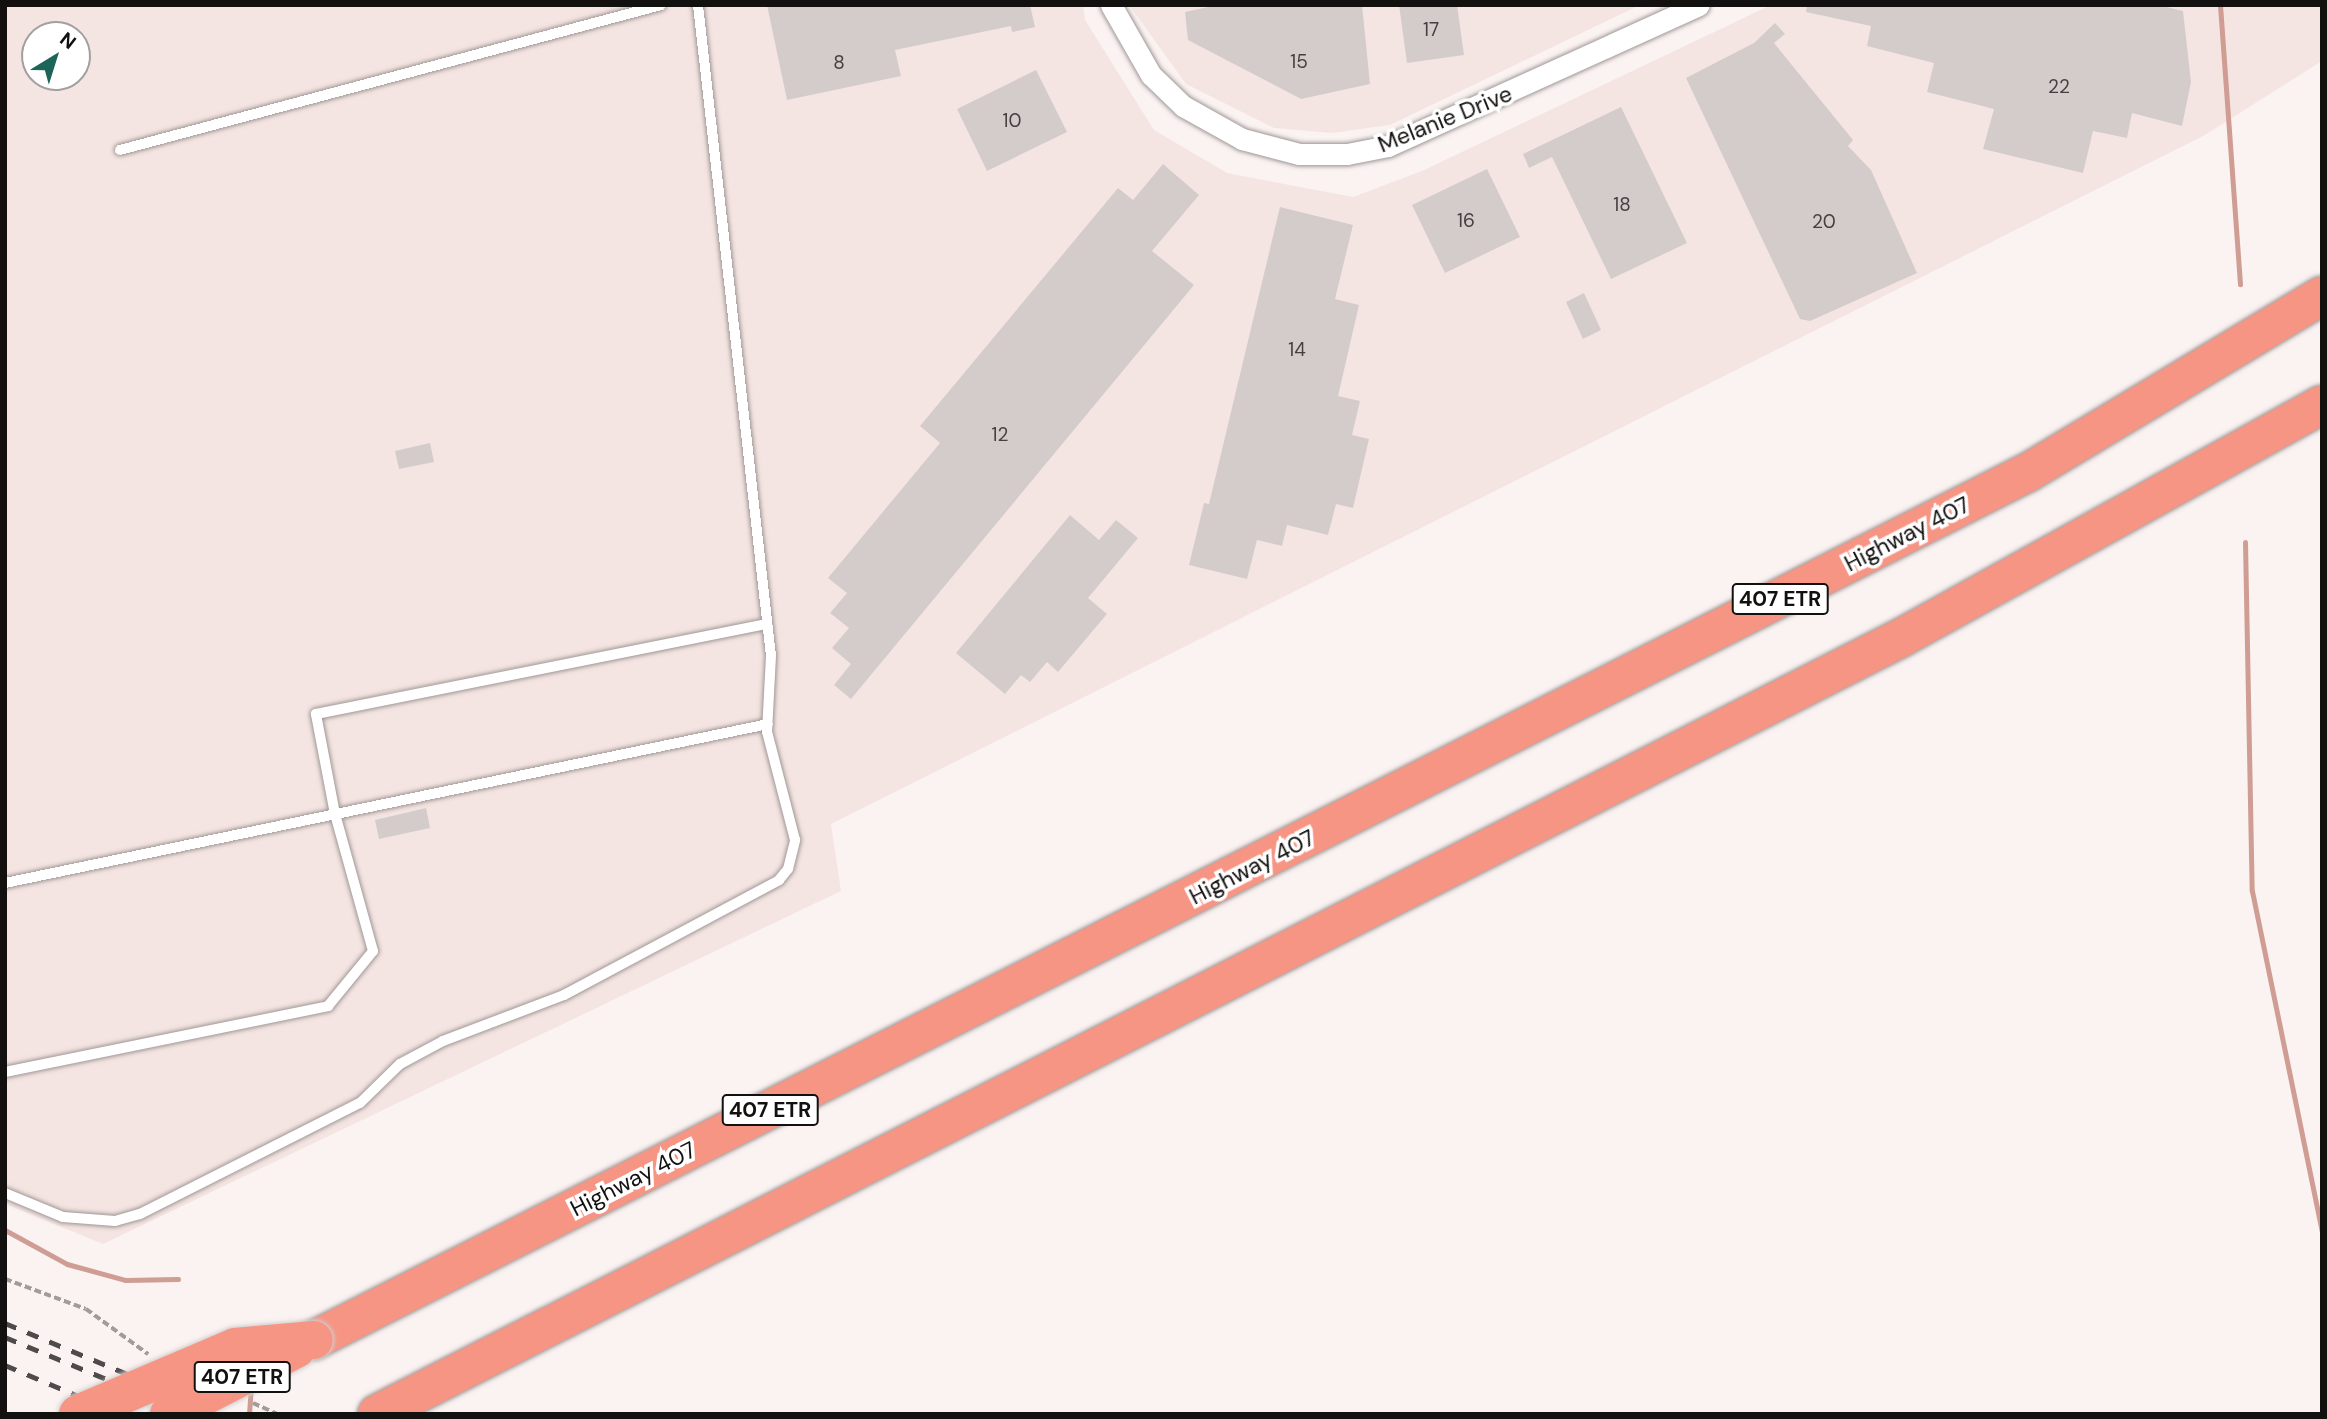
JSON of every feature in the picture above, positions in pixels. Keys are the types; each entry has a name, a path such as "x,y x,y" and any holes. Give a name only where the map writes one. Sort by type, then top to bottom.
{"highway":[{"name":"Highway 407","path":"169,1414 2027,473 2322,296"},
{"path":"377,1414 419,1401 1326,927 1899,639 2322,405"},
{"path":"78,1414 235,1347 314,1340"}],"street":[{"name":"Melanie Drive","path":"1111,5 1151,75 1183,106 1255,144 1298,154 1347,154 1388,146 1699,5"}],"lane":[{"path":"120,150 661,5"},
{"path":"5,1193 72,1218 115,1221 140,1214 360,1103 400,1064 443,1041 564,995 779,880 794,856 795,840 768,724 767,624 698,5"},
{"path":"5,1072 327,1006 373,951 335,814 316,714 767,624"},
{"path":"5,883 768,724"}],"path":[{"path":"5,1279 86,1309 149,1355"},
{"path":"243,1398 278,1414"}],"shaded area":[{"path":"5,5 1083,5 1085,20 1154,130 1227,173 1353,197 1422,171 1771,5 2322,5 2322,61 2205,135 831,824 841,891 103,1244 5,1204"},
{"path":"1129,5 1640,5 1390,125 1332,133 1274,128 1186,84"}],"building":[{"path":"767,5 1030,5 1035,27 1012,32 1011,26 895,50 901,76 787,100"},
{"path":"1217,5 1362,5 1370,84 1301,99 1188,40 1185,12"},
{"path":"1399,5 1457,5 1464,55 1407,63"},
{"path":"1807,5 2158,5 2183,11 2191,82 2182,126 2132,113 2127,138 2093,131 2083,173 1983,149 1994,109 1927,92 1934,63 1867,46 1871,26 1806,12"},
{"path":"1775,23 1785,34 1774,43 1853,140 1848,146 1871,170 1917,273 1810,321 1800,319 1686,78 1754,43"},
{"path":"1036,70 1067,132 987,171 957,109"},
{"path":"1621,107 1687,243 1611,279 1552,157 1529,168 1523,154"},
{"path":"1163,164 1199,195 1152,251 1194,285 851,699 834,685 851,664 832,648 849,628 830,613 847,593 828,578 940,443 920,426 1118,188 1133,200"},
{"path":"1487,169 1520,237 1445,273 1412,205"},
{"path":"1280,207 1353,225 1335,299 1359,305 1338,396 1360,401 1352,435 1369,439 1353,508 1336,504 1328,535 1287,525 1282,546 1257,540 1247,579 1189,565 1204,503 1209,504"},
{"path":"1584,293 1601,330 1583,339 1566,302"},
{"path":"430,443 434,462 399,469 395,451"},
{"path":"1070,515 1099,540 1116,520 1138,538 1088,598 1107,614 1058,672 1047,662 1030,682 1021,675 1005,694 956,653"},
{"path":"426,808 430,828 379,839 375,820"}],"waterway":[{"path":"2220,5 2240,284"},
{"path":"2245,542 2252,891 2322,1232"},
{"path":"5,1230 67,1264 125,1280 178,1279"},
{"path":"249,1414 251,1387"}],"railway":[{"path":"5,1323 224,1414"},
{"path":"5,1337 191,1414"},
{"path":"5,1365 121,1414"}]}
